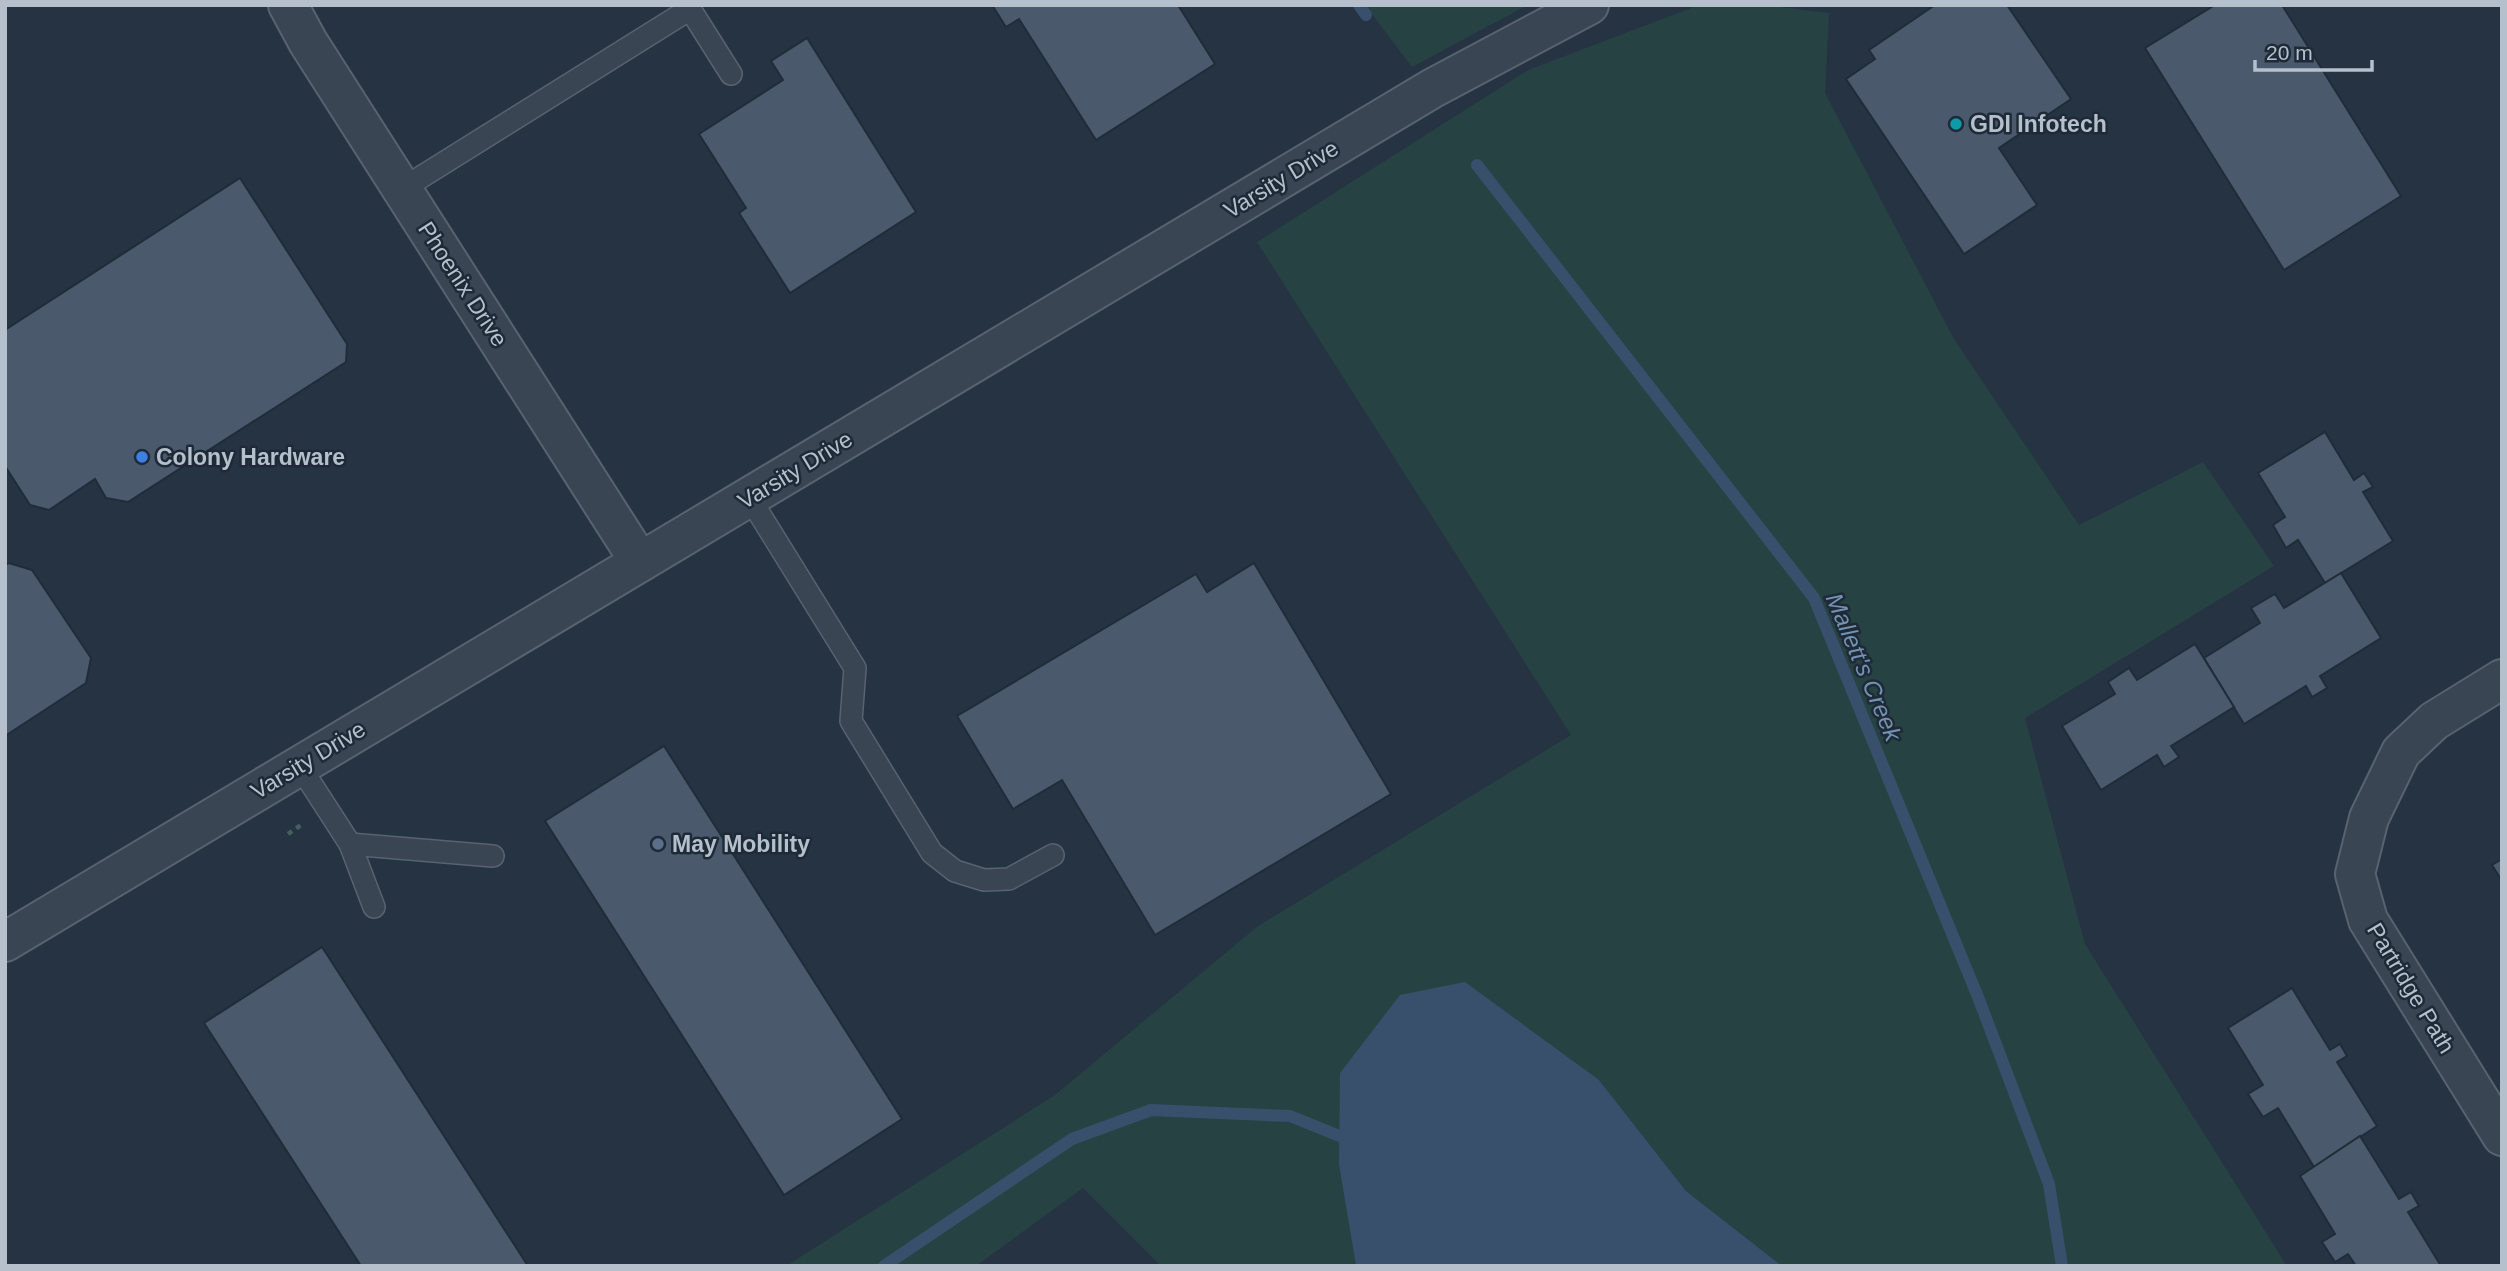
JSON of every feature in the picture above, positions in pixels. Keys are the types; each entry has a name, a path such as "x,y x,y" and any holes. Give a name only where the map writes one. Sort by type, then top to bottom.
{"street":[{"name":"Phoenix Drive","path":"288,5 308,42 640,562"},
{"name":"Varsity Drive","path":"5,942 1433,88 1589,5"},
{"name":"Partridge Path","path":"2502,679 2434,721 2401,752 2368,818 2356,874 2368,920 2502,1136"}],"lane":[{"path":"402,189 690,9 731,74"},
{"path":"750,497 855,668 851,721 932,853 955,871 984,880 1009,879 1053,855"},
{"path":"299,765 350,844 374,907"},
{"path":"350,844 493,856"}],"green space":[{"path":"1365,5 1528,5 1412,67"},
{"path":"1699,5 1763,5 1829,13 1825,93 1954,339 2079,525 2203,462 2274,566 2025,718 2085,944 2287,1266 1782,1266 1686,1191 1599,1080 1339,1165 1356,1266 1161,1266 1083,1188 976,1266 786,1266 1055,1095 1258,926 1571,735 1257,242 1528,70"}],"water":[{"path":"1465,982 1599,1080 1686,1191 1782,1266 1356,1266 1339,1165 1340,1073 1400,995"}],"building":[{"path":"992,5 1178,5 1215,64 1096,140 1019,19 1006,27"},
{"name":"GDI Infotech","path":"1935,5 2007,5 2071,99 1999,148 2037,205 1964,254 1846,79 1875,59 1869,50"},
{"path":"2215,5 2282,5 2401,196 2284,270 2145,48"},
{"path":"807,38 916,212 790,293 739,213 746,208 699,134 783,80 771,61"},
{"path":"240,178 347,344 346,362 128,502 106,498 95,479 49,510 30,505 5,466 5,330"},
{"path":"2325,432 2354,480 2364,473 2373,487 2363,492 2393,541 2325,583 2298,540 2286,548 2273,525 2285,517 2258,473"},
{"path":"9,563 32,570 91,658 86,683 5,736 5,565"},
{"path":"1254,563 1391,794 1155,935 1062,780 1013,809 957,716 1196,574 1207,592"},
{"path":"2341,573 2381,638 2320,676 2327,688 2312,697 2306,686 2244,724 2204,658 2260,623 2251,608 2275,594 2284,608"},
{"path":"2195,644 2234,707 2171,746 2179,757 2164,767 2157,755 2101,790 2062,726 2115,694 2108,682 2129,668 2137,680"},
{"path":"664,746 902,1119 784,1195 545,821"},
{"path":"2502,859 2502,881 2492,865"},
{"path":"322,947 528,1266 361,1266 204,1023"},
{"path":"2292,988 2330,1050 2340,1044 2347,1056 2337,1062 2377,1126 2314,1167 2278,1108 2263,1117 2248,1094 2263,1085 2228,1028"},
{"path":"2360,1136 2399,1199 2411,1192 2419,1206 2408,1212 2441,1266 2356,1266 2348,1254 2335,1262 2322,1242 2335,1234 2300,1176"}],"waterway":[{"name":"Mallett's Creek","path":"1359,5 1366,15"},
{"name":"Mallett's Creek","path":"1477,165 1814,598 1978,997 2049,1184 2062,1266"},
{"path":"884,1266 1072,1139 1151,1110 1290,1116 1342,1137 1351,1145"}],"place":[{"name":"GDI Infotech","path":"1956,124"},
{"name":"Colony Hardware","path":"142,457"},
{"name":"May Mobility","path":"658,844"}]}
